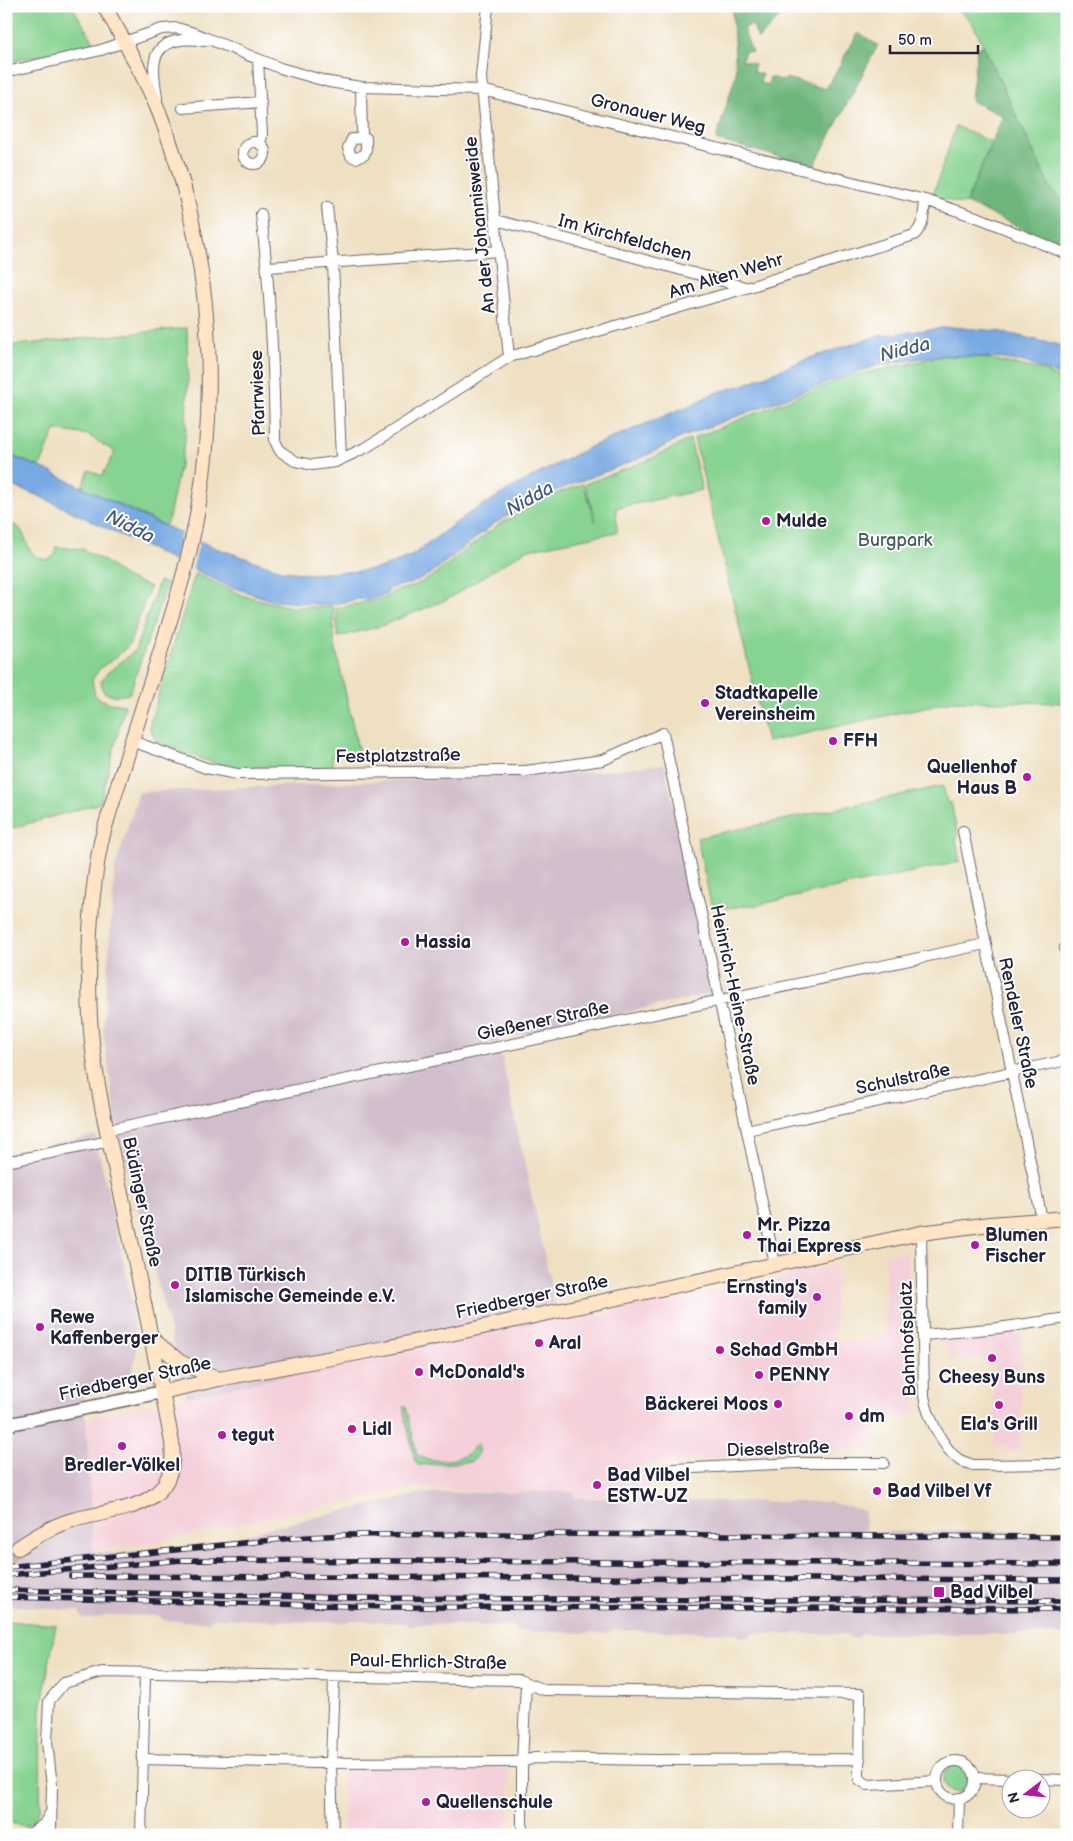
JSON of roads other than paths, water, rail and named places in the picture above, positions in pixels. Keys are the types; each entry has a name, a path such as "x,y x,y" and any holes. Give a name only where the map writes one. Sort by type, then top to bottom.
{"main road":[{"name":"Büdinger Straße","path":"18,1548 42,1533 67,1522 135,1506 149,1500 163,1486 173,1459 172,1443 152,1339 108,1135 92,1039 89,979 92,902 97,867 106,823 177,598 187,559 198,510 208,418 209,385 206,324 198,255 187,202 170,143 157,108 126,42 104,6"},
{"name":"Friedberger Straße","path":"162,1392 219,1379 385,1348 921,1233 950,1228 1067,1218"},
{"path":"152,1339 180,1362 219,1379"}],"street":[{"name":"An der Johannisweide","path":"488,6 481,77 509,357"},
{"name":"Gronauer Weg","path":"6,72 101,50 162,29 177,28 194,33 258,60 329,82 361,86 482,90 926,200 982,219 1067,254"},
{"name":"Gronauer Weg","path":"157,108 154,68 155,59 159,51 172,42 182,40 194,39 216,43"},
{"path":"258,60 262,135 260,144"},
{"path":"361,86 362,139"},
{"path":"183,108 261,102"},
{"name":"Am Alten Wehr","path":"509,357 746,288 914,235 919,231 922,224 926,200"},
{"path":"327,207 333,262 341,459"},
{"name":"Pfarrwiese","path":"261,214 268,267 274,354 275,441 286,457 307,465 328,464 341,459 366,447 509,357"},
{"name":"Im Kirchfeldchen","path":"496,220 746,288"},
{"path":"268,267 499,251"},
{"name":"Festplatzstraße","path":"132,741 206,768 237,774 526,771 603,760 663,733"},
{"name":"Heinrich-Heine-Straße","path":"663,733 775,1264"},
{"name":"Rendeler Straße","path":"963,831 1042,1220"},
{"name":"Gießener Straße","path":"6,1162 108,1135 720,1000 985,944"},
{"name":"Schulstraße","path":"747,1130 1067,1060"},
{"name":"Bahnhofsplatz","path":"921,1233 926,1403 944,1444 960,1461 974,1465 1067,1464"},
{"path":"924,1335 998,1328 1067,1318"},
{"name":"Friedberger Straße","path":"6,1425 162,1392"},
{"name":"Dieselstraße","path":"674,1470 798,1463 884,1463"},
{"name":"Paul-Ehrlich-Straße","path":"49,1835 51,1828 52,1786 47,1742 48,1701 64,1683 102,1672 334,1678 519,1680 544,1690 860,1694 859,1779 868,1785 937,1781"},
{"path":"141,1835 145,1674"},
{"path":"333,1835 331,1762 334,1678"},
{"path":"522,1835 522,1762 526,1684"},
{"path":"142,1759 319,1763 522,1762 534,1758 657,1760 860,1759"},
{"path":"956,1760 964,1762 970,1767 975,1778 974,1786 969,1793 959,1798 951,1798 944,1794 939,1788 937,1781 938,1773 942,1766 956,1760"},
{"path":"975,1778 1000,1779"},
{"path":"1050,1779 1067,1780"},
{"path":"958,1835 959,1798"},
{"path":"28,1835 44,1824 51,1811"}],"water":[{"name":"Nidda","path":"951,327 997,331 1067,347 1067,378 1024,362 997,358 944,355 884,364 841,377 682,437 646,456 549,493 495,523 430,574 412,583 390,588 386,595 366,600 359,599 329,605 274,601 226,585 37,495 6,484 6,454 40,467 140,515 213,547 284,571 309,574 381,568 413,555 465,516 515,486 588,448 693,404 712,394 743,385 804,360 877,336"}],"tunnel":[{"path":"6,1560 18,1548"}],"railway":[{"path":"6,1567 293,1538 343,1535 534,1534 1067,1537"},
{"path":"6,1575 183,1560 1067,1564"},
{"path":"71,1576 1067,1580"},
{"path":"6,1590 351,1598 1067,1601"},
{"path":"6,1597 389,1607 1067,1609"}],"place":[{"name":"Mulde","path":"766,521"},
{"name":"Stadtkapelle Vereinsheim","path":"705,703"},
{"name":"FFH","path":"833,741"},
{"name":"Quellenhof Haus B","path":"1027,777"},
{"name":"Hassia","path":"405,942"},
{"name":"Mr. Pizza Thai Express","path":"747,1235"},
{"name":"Blumen Fischer","path":"975,1245"},
{"name":"DITIB Türkisch Islamische Gemeinde e.V.","path":"175,1285"},
{"name":"Ernsting's family","path":"817,1297"},
{"name":"Rewe Kaffenberger","path":"40,1327"},
{"name":"Aral","path":"539,1343"},
{"name":"Schad GmbH","path":"720,1350"},
{"name":"Cheesy Buns","path":"992,1358"},
{"name":"McDonald's","path":"419,1372"},
{"name":"PENNY","path":"759,1375"},
{"name":"Bäckerei Moos","path":"778,1404"},
{"name":"Ela's Grill","path":"999,1405"},
{"name":"dm","path":"849,1416"},
{"name":"Lidl","path":"352,1429"},
{"name":"tegut","path":"222,1435"},
{"name":"Bredler-Völkel","path":"122,1446"},
{"name":"Bad Vilbel ESTW-UZ","path":"597,1485"},
{"name":"Bad Vilbel Vf","path":"877,1491"},
{"name":"Bad Vilbel","path":"939,1592"},
{"name":"Quellenschule","path":"426,1802"}],"park label":[{"name":"Burgpark","path":"895,540"}]}
